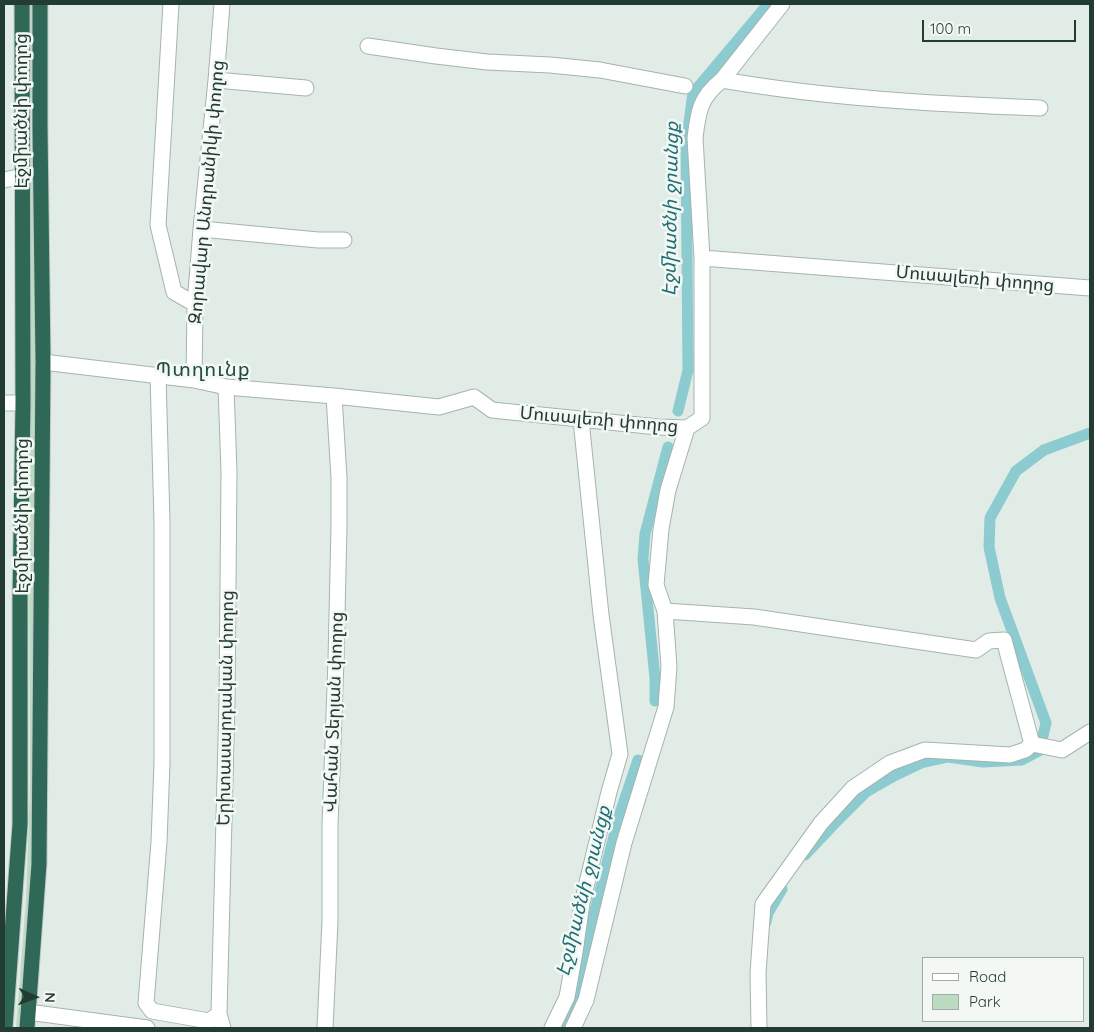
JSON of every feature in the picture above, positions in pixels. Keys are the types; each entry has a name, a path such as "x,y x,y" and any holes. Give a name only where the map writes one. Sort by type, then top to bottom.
{"highway":[{"name":"Էջմիածնի փողոց","path":"5,1028 20,824 20,599 23,403 22,4"},
{"name":"Էջմիածնի փողոց","path":"27,1028 39,864 43,362 40,4"},
{"path":"22,127 40,127"}],"street":[{"path":"171,4 158,225 174,292 195,304"},
{"name":"Զորավար Անդրանիկի փողոց","path":"194,380 195,304 222,4"},
{"path":"702,258 695,138 702,102 711,89 722,80 782,4"},
{"path":"368,46 436,56 600,70 685,86"},
{"path":"216,80 306,88"},
{"path":"722,80 764,88 875,99 939,104 1040,108"},
{"path":"4,180 23,176"},
{"path":"201,229 318,240 344,240"},
{"name":"Մուսալեռի փողոց","path":"43,362 158,375 226,387 439,407 474,396 492,410 580,420 687,428 702,418 702,258 1090,288"},
{"path":"158,375 162,522 162,763 146,1003 152,1011 209,1021 221,1021"},
{"name":"Երիտասարդական փողոց","path":"221,1021 229,471 226,387"},
{"name":"Վահան Տերյան փողոց","path":"325,1028 330,921 330,825 336,660 339,478 334,396"},
{"path":"4,403 23,403"},
{"path":"552,1028 566,997 582,903 620,754 601,615 580,420"},
{"path":"573,1028 586,1000 624,843 666,707 669,667 665,611 656,585 661,529 668,490 687,428"},
{"path":"665,611 754,617 976,650 990,641 1004,640 1032,744"},
{"path":"1032,744 1062,750 1090,732"},
{"path":"759,1028 758,973 763,904 820,823 853,788 890,763 925,750 1010,755 1025,750 1032,744"},
{"path":"28,1012 147,1028"}],"green space":[{"path":"28,4 34,4 33,98 28,98"},
{"path":"34,150 36,778 32,899 22,1028 16,1028 26,899 30,785 27,151"}],"waterway":[{"name":"Էջմիածնի ջրանցք","path":"678,411 688,370 686,145 693,93 768,4"},
{"path":"1042,740 1046,723 1000,598 989,547 990,518 1016,471 1044,450 1090,433"},
{"name":"Էջմիածնի ջրանցք","path":"655,701 655,678 643,559 645,534 668,447"},
{"path":"805,855 866,792 921,763 948,757 983,762 1022,760 1039,751"},
{"name":"Էջմիածնի ջրանցք","path":"561,1028 582,980 589,934 619,816 638,760"},
{"path":"766,922 768,913 782,889"}],"district":[{"name":"Պտղունք","path":"203,370"}]}
